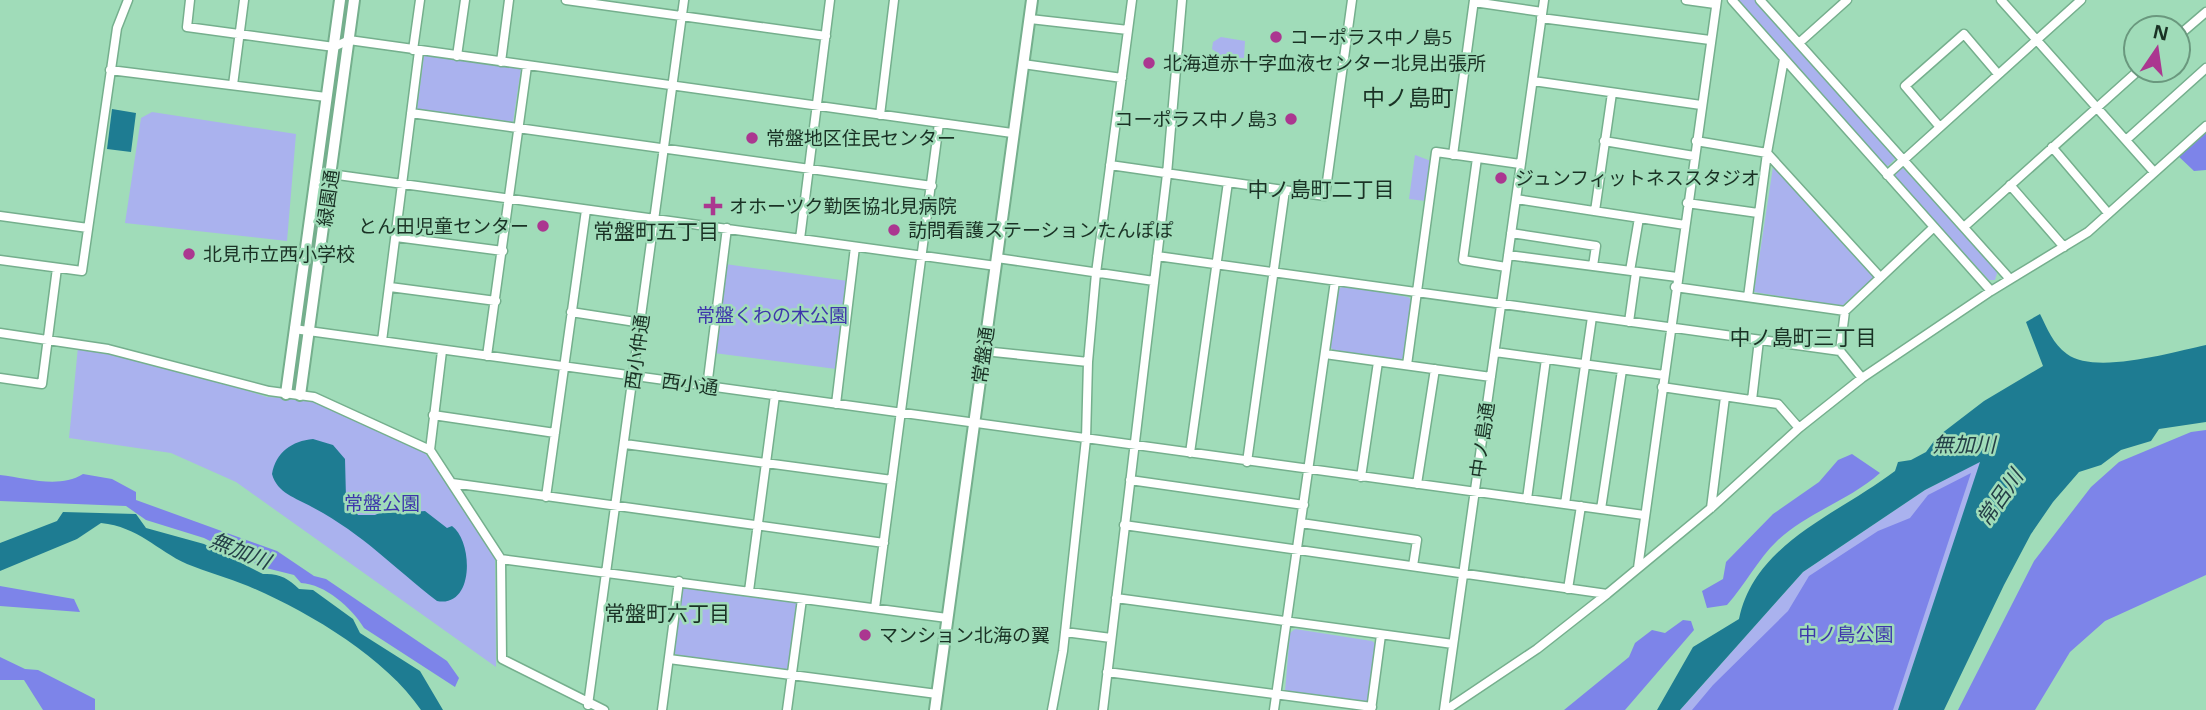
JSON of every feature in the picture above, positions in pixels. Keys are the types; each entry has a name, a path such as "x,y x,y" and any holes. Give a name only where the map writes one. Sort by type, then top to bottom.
{"street":[{"path":"0,260 82,271 117,27 128,0"},
{"path":"190,0 187,27 334,47 349,40 1012,133"},
{"path":"233,85 244,0"},
{"name":"緑園通","path":"286,394 340,0"},
{"name":"緑園通","path":"300,395 354,0"},
{"path":"382,341 411,113 420,0"},
{"path":"457,56 465,0"},
{"path":"501,62 509,0"},
{"path":"566,0 826,37"},
{"name":"西小仲通","path":"588,705 666,148 684,0"},
{"path":"800,239 831,0"},
{"path":"880,115 894,0"},
{"name":"常盤通","path":"935,710 1032,0"},
{"path":"1052,710 1065,632 1086,439 1088,362 1096,272 1132,0"},
{"path":"1103,710 1167,174 1182,0"},
{"path":"1110,165 1325,196 1353,0"},
{"name":"中ノ島通","path":"1086,439 1474,492 1544,0"},
{"path":"1638,568 1716,2 1686,0"},
{"path":"1732,0 1991,291"},
{"path":"1760,0 2010,279"},
{"path":"1799,43 1847,0"},
{"path":"1887,175 2081,0"},
{"path":"1453,155 1474,1 1542,15 1710,40"},
{"path":"2006,2 2154,173"},
{"path":"2192,24 2206,12"},
{"path":"1030,19 1128,30"},
{"path":"1939,126 1905,86 1964,34 1998,74"},
{"path":"1748,298 1767,153 1780,69 1784,59"},
{"path":"1023,64 1122,78"},
{"path":"487,356 527,66"},
{"path":"2126,140 2206,68"},
{"path":"110,69 326,97"},
{"path":"1532,80 1701,105"},
{"path":"1964,227 2123,84"},
{"path":"1595,211 1612,93"},
{"path":"411,113 932,186"},
{"path":"875,608 924,257 939,123"},
{"path":"1445,710 1537,649 1608,594 1711,508 1799,428 1861,378 1991,291 2088,232 2206,126"},
{"path":"1604,141 1694,156"},
{"path":"1696,142 1767,153 1880,277"},
{"path":"2052,147 2108,214"},
{"path":"1407,365 1436,152 1520,164"},
{"path":"1477,158 1463,260 1506,267"},
{"path":"316,172 924,257 1096,272 1154,281"},
{"path":"1190,453 1228,181"},
{"path":"2010,185 2064,247"},
{"path":"1247,462 1285,190"},
{"path":"1516,199 1685,225"},
{"path":"1687,202 1758,213"},
{"path":"546,497 586,210"},
{"path":"0,216 88,228"},
{"path":"1629,322 1639,218"},
{"path":"1840,351 1845,311 1934,228"},
{"path":"707,387 727,229"},
{"path":"1511,233 1596,246 1593,266"},
{"path":"396,237 503,251"},
{"path":"836,404 855,247"},
{"path":"1508,255 1677,277"},
{"path":"1157,256 1840,351 1861,378"},
{"path":"0,378 41,384 57,268"},
{"path":"1274,710 1335,281"},
{"path":"390,287 496,301"},
{"path":"1675,287 1845,311"},
{"path":"571,312 642,323"},
{"path":"1565,504 1592,317"},
{"name":"西小通","path":"294,329 1086,439"},
{"path":"0,333 108,349 286,394 314,397 430,450 501,559 502,659 588,705 604,710"},
{"path":"1752,400 1759,340"},
{"path":"430,450 442,351"},
{"path":"984,351 1088,362"},
{"path":"1495,352 1664,375"},
{"path":"1325,354 1491,377"},
{"path":"1527,499 1546,359"},
{"path":"1361,477 1378,362"},
{"path":"1417,484 1435,369"},
{"path":"1601,509 1622,370"},
{"path":"1662,387 1778,404 1799,428"},
{"path":"749,591 775,395"},
{"path":"1711,508 1725,397"},
{"path":"433,415 555,433"},
{"path":"625,444 892,480"},
{"path":"1130,480 1304,505"},
{"path":"452,483 884,543"},
{"path":"1445,710 1474,492 1644,515"},
{"path":"1568,589 1581,506"},
{"path":"1301,523 1417,540 1413,566"},
{"path":"1125,525 1608,594"},
{"path":"501,559 947,618"},
{"path":"662,710 679,581"},
{"path":"1116,598 1453,645"},
{"path":"787,710 802,599"},
{"path":"1065,632 1111,638"},
{"path":"1108,672 1276,694 1325,705 1371,708 1381,635"},
{"path":"669,659 937,694"}],"green space":[{"path":"1736,0 1756,0 1896,158 1888,166 1883,164"},
{"path":"1221,37 1245,41 1244,58 1223,57 1212,49 1213,42"},
{"path":"424,55 521,69 513,122 417,109"},
{"path":"152,112 296,134 287,241 125,223 141,118"},
{"path":"2206,126 2206,170 2194,171 2175,153"},
{"path":"1415,155 1431,161 1425,201 1409,199"},
{"path":"1773,167 1874,277 1842,306 1754,292"},
{"path":"1902,167 1998,270 1995,280 1989,280 1895,179 1896,172"},
{"name":"常盤くわの木公園","path":"725,264 848,281 836,369 714,353"},
{"path":"1344,286 1408,297 1413,301 1405,356 1400,360 1333,350 1329,345 1338,289"},
{"name":"常盤公園","path":"78,347 204,377 267,397 314,399 423,450 495,555 496,667 236,482 171,453 69,438"},
{"path":"2206,430 2206,575 2105,621 2070,652 2035,710 1958,710 2034,561 2091,487 2119,462 2191,432"},
{"path":"1852,454 1880,473 1856,491 1789,531 1770,548 1727,605 1707,608 1702,591 1723,579 1726,562 1773,514 1819,482 1838,460"},
{"name":"中ノ島公園","path":"1981,461 1898,710 1680,710 1803,572 1925,490"},
{"name":"中ノ島公園","path":"1971,473 1893,710 1692,710 1713,685 1788,611 1809,576 1878,531 1910,518 1928,495"},
{"path":"83,474 112,479 136,492 136,500 277,551 314,576 326,579 447,661 459,678 455,687 364,628 345,605 328,592 301,583 294,575 262,567 204,538 146,520 126,506 0,501 0,475 53,482"},
{"path":"681,585 798,601 788,672 673,654"},
{"path":"0,586 74,599 80,612 0,606"},
{"path":"1683,620 1691,621 1694,630 1625,710 1564,710 1629,657 1635,643 1652,630 1665,633"},
{"path":"1295,629 1372,641 1376,644 1369,699 1366,702 1285,691 1290,633"},
{"path":"0,657 25,669 38,670 95,699 95,710 43,710 24,680 0,680"}],"water":[{"path":"112,109 136,113 131,152 107,149"},
{"name":"常呂川","path":"2040,314 2058,346 2080,360 2135,360 2206,345 2206,422 2159,429 2151,441 2121,450 2101,465 2079,472 2053,502 2031,534 1944,710 1898,710 1980,462 1925,490 1803,572 1680,710 1657,710 1693,647 1739,619 1748,592 1762,569 1781,550 1825,516 1895,471 1898,462 1911,460 1926,452 1937,437 1984,401 2043,366 2026,322"},
{"path":"313,439 333,445 345,459 346,498 358,515 375,515 397,505 401,513 425,511 447,528 452,526 459,534 467,558 464,584 458,594 449,600 437,601 347,528 278,486 272,474 281,454 298,442"},
{"name":"無加川","path":"63,512 136,514 146,528 204,544 263,574 279,575 299,589 313,590 353,619 360,633 420,671 443,710 421,710 406,690 366,654 295,608 248,586 187,564 137,534 114,525 101,523 77,539 0,571 0,543 57,521"}],"place":[{"name":"コーポラス中ノ島5","path":"1276,37"},
{"name":"北海道赤十字血液センター北見出張所","path":"1149,63"},
{"name":"コーポラス中ノ島3","path":"1291,119"},
{"name":"常盤地区住民センター","path":"752,138"},
{"name":"ジュンフィットネススタジオ","path":"1501,178"},
{"name":"オホーツク勤医協北見病院","path":"713,206"},
{"name":"とん田児童センター","path":"543,226"},
{"name":"訪問看護ステーションたんぽぽ","path":"894,230"},
{"name":"北見市立西小学校","path":"189,254"},
{"name":"マンション北海の翼","path":"865,635"}],"district":[{"name":"中ノ島町","path":"1408,98"},
{"name":"中ノ島町二丁目","path":"1321,190"},
{"name":"常盤町五丁目","path":"656,232"},
{"name":"中ノ島町三丁目","path":"1803,338"},
{"name":"常盤町六丁目","path":"667,614"}]}
